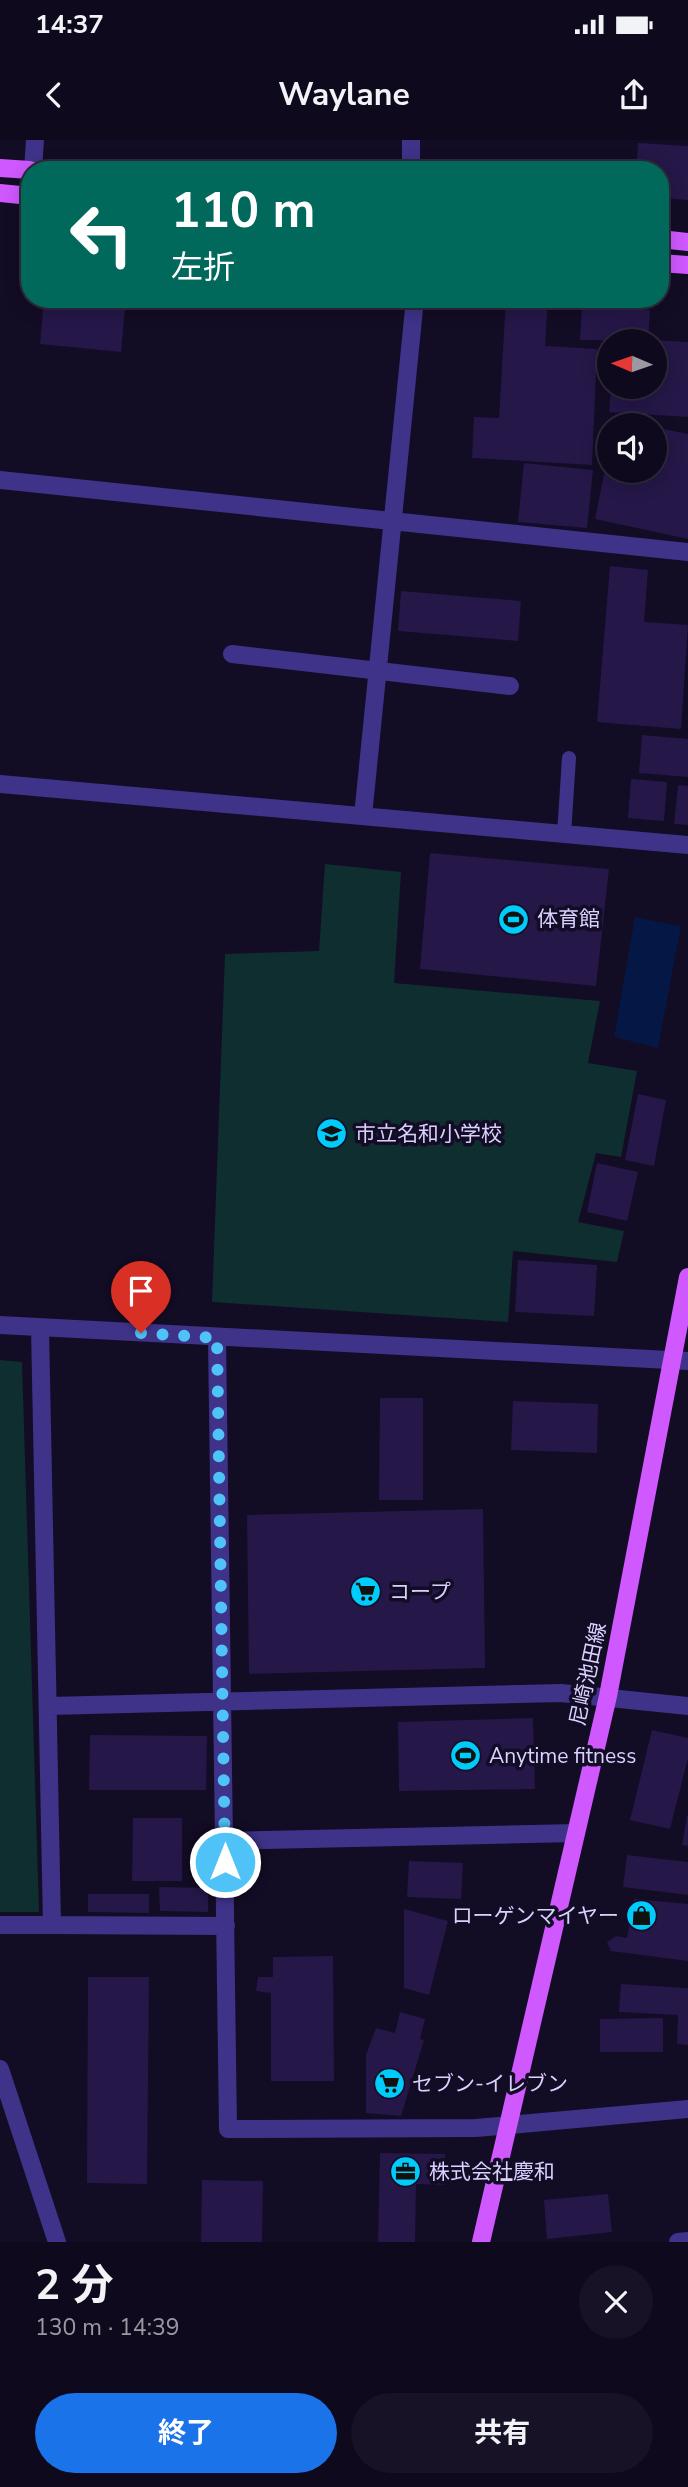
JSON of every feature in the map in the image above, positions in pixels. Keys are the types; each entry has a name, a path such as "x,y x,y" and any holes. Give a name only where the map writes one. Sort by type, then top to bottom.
{"main road":[{"path":"0,167 21,169"},
{"path":"0,193 21,195"},
{"path":"669,240 688,242"},
{"path":"669,263 688,265"},
{"name":"尼崎池田線","path":"481,2242 608,1696 680,1360 688,1277"}],"street":[{"path":"33,161 36,140"},
{"path":"411,140 411,161"},
{"path":"363,816 414,308"},
{"path":"0,480 688,552"},
{"path":"232,654 510,686"},
{"path":"0,784 688,845"},
{"path":"0,1325 680,1360"},
{"path":"40,1328 52,1925"},
{"path":"217,1338 228,2129 476,2128 688,2109"},
{"path":"49,1706 561,1693 688,1706"},
{"path":"225,1841 576,1833"},
{"path":"0,1925 226,1926"},
{"path":"0,2069 57,2242"},
{"path":"678,2242 688,2241"}],"lane":[{"path":"564,834 569,758"}],"green space":[{"path":"325,864 401,872 394,983 600,1001 588,1063 637,1071 621,1157 596,1153 578,1222 624,1231 617,1262 513,1251 508,1322 212,1302 225,954 319,951"},
{"path":"0,1360 22,1362 39,1912 0,1912"}],"water":[{"path":"635,917 681,926 658,1048 614,1037"}],"building":[{"path":"638,143 688,146 688,200 669,199 669,161 637,161"},
{"path":"43,308 125,308 121,352 40,344"},
{"path":"505,308 547,308 545,346 597,349 592,465 472,458 474,417 499,418"},
{"path":"582,308 650,310 649,329 597,329 597,340 580,340"},
{"path":"667,341 688,342 688,417 667,416 667,413 609,412 610,399 667,399"},
{"path":"667,430 688,434 688,539 595,519 602,483 667,483"},
{"path":"524,463 593,470 587,528 518,522"},
{"path":"610,566 648,570 644,622 688,625 681,729 597,722"},
{"path":"401,591 521,601 518,641 398,631"},
{"path":"642,735 688,739 688,777 639,773"},
{"path":"631,779 667,782 664,821 628,818"},
{"path":"678,785 688,786 688,825 674,824"},
{"name":"体育館","path":"430,853 609,869 596,986 420,969"},
{"path":"638,1094 666,1100 654,1166 625,1160"},
{"path":"597,1163 638,1172 627,1221 587,1212"},
{"path":"518,1260 597,1265 594,1316 515,1312"},
{"path":"380,1398 423,1398 423,1500 379,1500"},
{"path":"513,1401 598,1404 597,1453 511,1450"},
{"name":"コープ","path":"483,1509 485,1668 249,1674 247,1515"},
{"name":"Anytime fitness","path":"533,1718 535,1789 399,1791 398,1722"},
{"path":"652,1730 688,1738 688,1758 670,1829 630,1820"},
{"path":"90,1735 207,1736 206,1790 89,1790"},
{"path":"688,1816 688,1846 682,1845"},
{"path":"133,1818 182,1818 182,1881 132,1881"},
{"path":"627,1855 688,1862 688,1895 623,1887"},
{"path":"409,1861 463,1863 461,1899 407,1897"},
{"path":"159,1887 208,1888 208,1912 160,1911"},
{"path":"88,1894 149,1894 149,1913 88,1912"},
{"path":"634,1899 688,1904 688,1961 611,1951 607,1942 616,1936 627,1938"},
{"path":"404,1909 448,1921 429,1995 404,1988"},
{"path":"333,1956 334,2081 271,2081 271,1993 256,1991 258,1977 273,1977 273,1957"},
{"path":"88,1977 149,1977 147,2184 87,2183"},
{"path":"621,1984 688,1988 688,2045 677,2044 678,2015 619,2012"},
{"name":"セブン-イレブン","path":"400,2012 425,2019 420,2039 424,2040 401,2116 366,2113 366,2055 376,2028 395,2033"},
{"path":"663,2018 663,2052 600,2052 600,2019"},
{"path":"380,2153 445,2154 445,2185 416,2184 415,2242 378,2242"},
{"path":"202,2180 263,2181 262,2242 201,2242"},
{"path":"608,2194 612,2232 547,2239 544,2200"}],"place":[{"name":"体育館","path":"514,919"},
{"name":"市立名和小学校","path":"332,1134"},
{"name":"コープ","path":"366,1592"},
{"name":"Anytime fitness","path":"466,1756"},
{"name":"ローゲンマイヤー","path":"642,1916"},
{"name":"セブン-イレブン","path":"389,2084"},
{"name":"株式会社慶和","path":"406,2172"}],"route":[{"path":"141,1333 217,1338 225,1862"}]}
